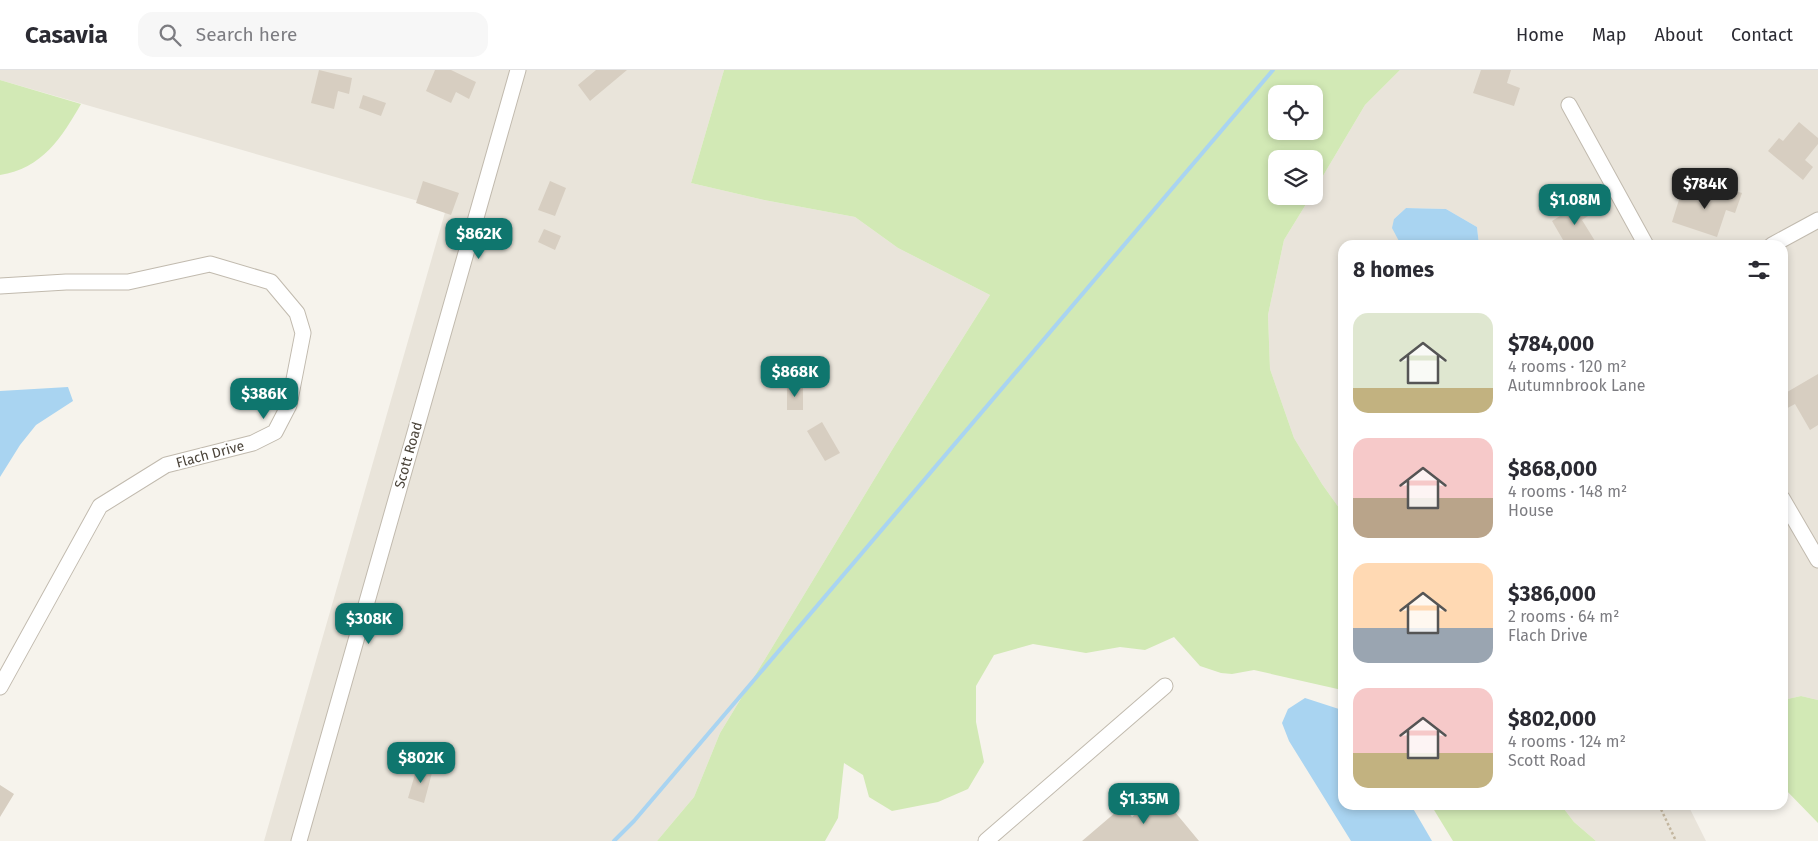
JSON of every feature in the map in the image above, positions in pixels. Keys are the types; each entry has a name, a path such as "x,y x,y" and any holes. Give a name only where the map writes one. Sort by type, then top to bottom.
{"street":[{"name":"Scott Road","path":"299,841 518,70"},
{"path":"1569,105 1643,240"},
{"path":"1781,240 1818,220"},
{"name":"Flach Drive","path":"0,286 66,282 128,282 210,264 271,282 297,313 303,333 289,405 275,432 252,443 166,465 100,506 0,687"},
{"path":"1788,508 1818,560"},
{"path":"986,841 1165,686"}],"path":[{"path":"1661,810 1676,841"}],"shaded area":[{"path":"0,70 724,70 691,183 764,200 855,217 898,248 990,295 892,450 720,733 694,797 657,841 264,841 446,209 0,80"},
{"path":"1400,70 1818,70 1818,700 1801,696 1788,699 1788,240 1478,240 1477,227 1446,209 1406,208 1394,219 1400,240 1338,240 1338,506 1294,438 1270,369 1268,315 1284,240 1305,205 1323,205 1323,176 1365,105"},
{"path":"1565,810 1690,810 1706,841 1596,841 1574,822"}],"green space":[{"path":"724,70 1400,70 1365,105 1323,176 1323,150 1268,150 1268,205 1305,205 1284,240 1268,315 1270,369 1294,438 1338,506 1338,689 1254,670 1232,674 1221,673 1200,666 1174,637 1145,650 1120,647 1086,653 1033,644 994,655 976,686 976,722 984,762 968,789 938,802 892,811 869,797 863,775 844,763 838,818 825,841 657,841 694,797 720,733 892,450 990,295 898,248 855,217 764,200 691,183"},
{"path":"0,80 81,104 58,139 39,159 15,172 0,175"},
{"path":"1801,696 1818,700 1818,823 1788,792 1788,699"},
{"path":"1434,810 1565,810 1574,822 1596,841 1453,841"}],"water":[{"path":"1406,208 1446,209 1477,227 1478,240 1398,240 1392,228 1394,219"},
{"path":"68,387 73,401 36,425 20,445 0,477 0,391"},
{"path":"1305,698 1338,709 1338,810 1414,810 1432,841 1351,841 1289,741 1282,723 1288,709"}],"building":[{"path":"319,70 352,78 349,94 338,91 334,109 311,103"},
{"path":"435,70 451,70 476,82 469,99 456,92 451,103 426,91"},
{"path":"596,70 627,70 590,101 578,85"},
{"path":"1481,70 1511,70 1507,83 1520,88 1514,106 1473,93"},
{"path":"363,95 386,103 381,116 359,108"},
{"path":"1799,122 1818,138 1818,144 1805,160 1813,167 1803,180 1768,151 1779,138 1783,141"},
{"path":"423,181 459,193 451,215 416,203"},
{"path":"550,181 566,188 555,216 538,210"},
{"path":"1683,187 1721,199 1725,188 1742,193 1735,213 1726,210 1717,237 1672,222"},
{"path":"1584,201 1591,214 1582,220 1594,240 1563,240 1552,221"},
{"path":"544,229 561,236 555,250 538,242"},
{"path":"1818,374 1818,425 1810,430 1795,404 1788,408 1788,392"},
{"path":"787,385 803,385 803,410 787,410"},
{"path":"822,422 840,453 825,461 807,431"},
{"path":"418,764 433,769 424,803 408,798"},
{"path":"0,785 14,794 0,817"},
{"path":"1160,794 1199,841 1082,841 1123,806 1132,817"}],"waterway":[{"path":"614,841 634,821 1273,70"}]}
